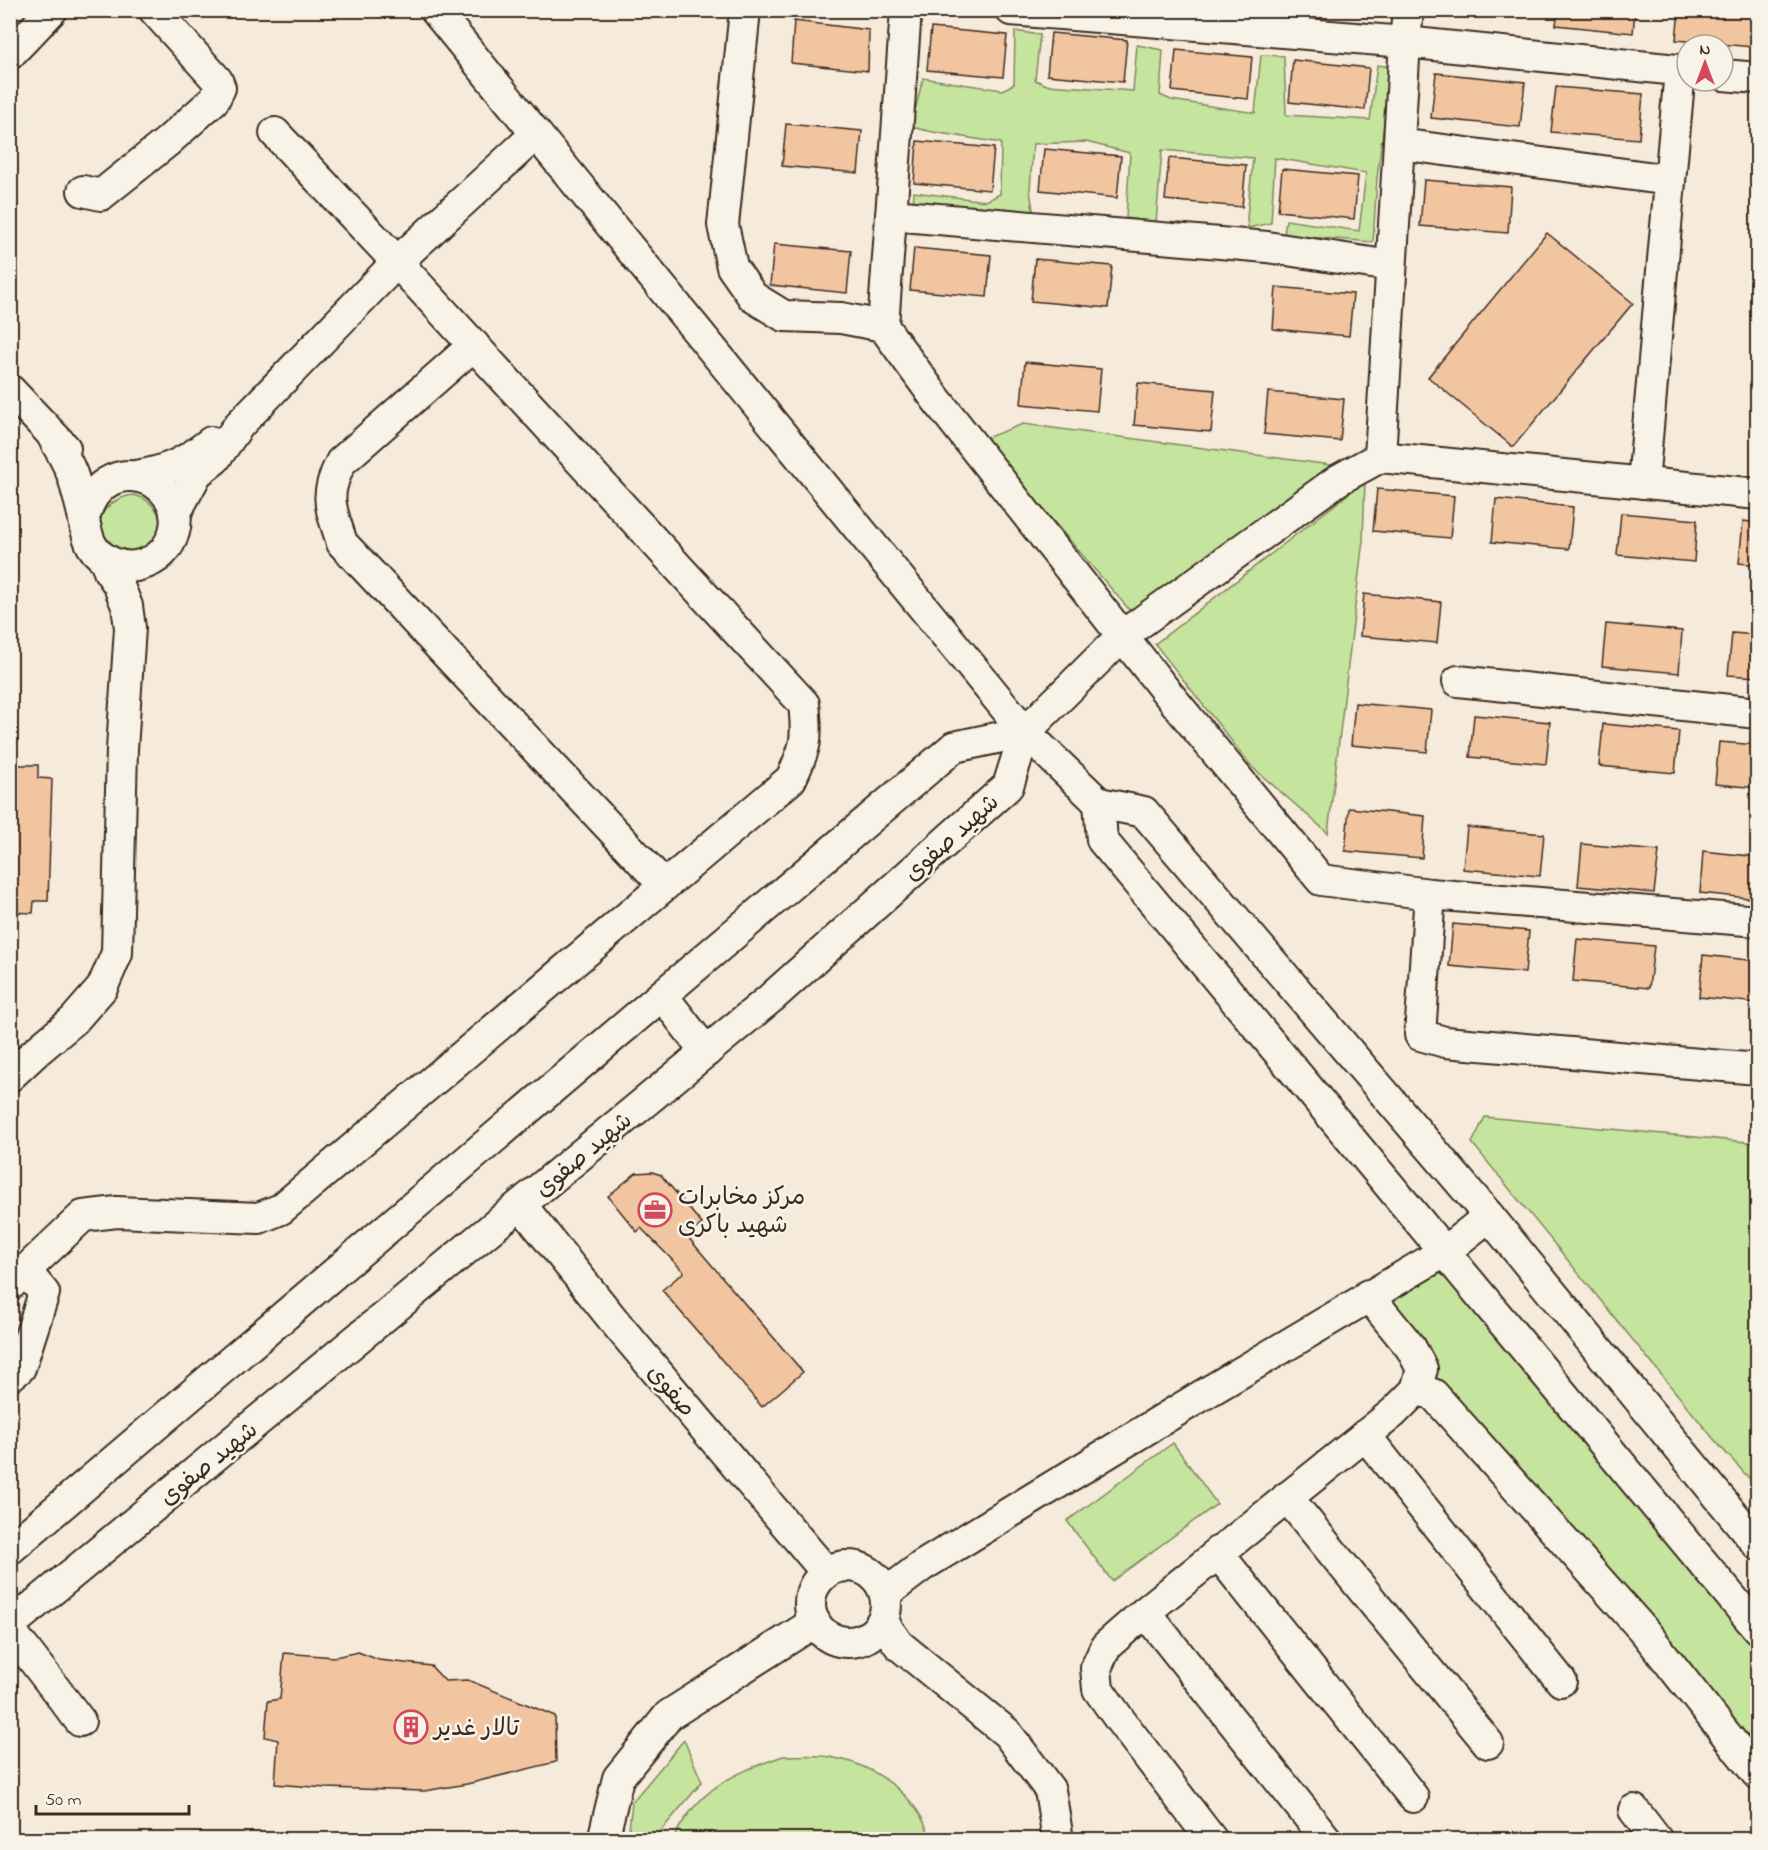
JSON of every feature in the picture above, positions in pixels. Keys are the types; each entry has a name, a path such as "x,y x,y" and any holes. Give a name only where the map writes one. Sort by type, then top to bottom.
{"street":[{"path":"10,54 52,10"},
{"path":"82,191 101,195 167,142 214,100 220,88 217,80 154,10"},
{"path":"435,10 1025,732 1099,803 1144,812 1489,1216 1758,1545"},
{"path":"745,10 723,225 732,267 753,297 784,316 841,318 883,326"},
{"path":"906,10 883,326 936,399 1122,636 1321,880 1430,894 1758,921"},
{"path":"1011,10 1405,42 1675,70"},
{"path":"1380,457 1408,10"},
{"path":"1735,76 1758,78"},
{"path":"1643,483 1670,180 1681,93"},
{"path":"10,1376 20,1368 44,1293 18,1278 83,1216 117,1212 259,1218 280,1209 791,779 805,748 807,734 804,704 398,262 275,133"},
{"path":"175,514 197,473 215,459 239,425 398,262 536,134"},
{"path":"1399,144 1670,180"},
{"path":"891,215 1267,247 1391,266"},
{"path":"474,345 342,462 331,483 330,503 342,543 664,885"},
{"path":"10,390 71,454 122,479 150,480 171,500 175,514 175,529 170,543 161,554 141,593 130,628"},
{"path":"84,519 87,504 95,491 122,479 171,468 194,456 213,440 239,425"},
{"path":"52,435 73,477 86,535 93,548 105,559 119,565 134,567 149,563 161,554"},
{"path":"10,1549 954,747 1025,732 1122,636 1338,480 1380,457 1758,494"},
{"path":"10,1076 74,1020 102,988 117,953 122,749 130,628 127,606 105,559"},
{"path":"1458,681 1758,712"},
{"name":"شهید صفوی","path":"10,1625 771,998 1008,786 1025,732"},
{"path":"1099,803 1102,840 1758,1629"},
{"path":"1430,894 1420,1035 1445,1042 1758,1069"},
{"path":"662,995 706,1052"},
{"name":"صفوی","path":"521,1205 619,1327 826,1572"},
{"path":"1058,1839 1050,1790 1007,1733 899,1645 883,1607 880,1583 872,1574 861,1568 837,1567 826,1572 818,1580 812,1590 810,1601 811,1612 822,1632 843,1641 866,1638 875,1630 883,1607 932,1560 1368,1295 1444,1252 1489,1216"},
{"path":"1212,1839 1098,1689 1096,1668 1106,1646 1145,1612 1393,1413 1416,1390 1422,1369 1411,1348 1368,1295"},
{"path":"1416,1390 1433,1394 1645,1632 1758,1775"},
{"path":"1365,1435 1561,1681"},
{"path":"1287,1497 1488,1743"},
{"path":"1218,1552 1413,1797"},
{"path":"1145,1612 1326,1839"},
{"path":"603,1839 618,1778 669,1715 815,1622"},
{"path":"10,1630 80,1721"},
{"path":"1634,1810 1657,1839"}],"green space":[{"path":"1015,31 1040,35 1035,80 1047,85 1133,91 1137,45 1163,50 1160,95 1171,100 1255,113 1261,55 1284,56 1286,115 1370,120 1377,65 1391,67 1377,178 1373,242 1284,235 1286,220 1359,231 1366,173 1275,158 1271,223 1248,228 1253,158 1162,150 1156,223 1126,218 1130,153 1086,142 1033,144 1030,190 1034,217 913,207 914,192 986,201 1000,194 1001,143 911,127 923,78 1002,90 1014,84"},
{"path":"1023,424 1331,465 1132,613 983,439"},
{"path":"1365,481 1363,540 1328,833 1252,767 1155,644"},
{"path":"134,495 147,501 156,510 160,521 159,536 146,551 117,552 105,540 100,530 102,515 112,503"},
{"path":"1485,1117 1757,1143 1757,1487 1717,1443 1472,1143"},
{"path":"1444,1272 1757,1650 1757,1761 1433,1383 1384,1300"},
{"path":"1173,1443 1217,1504 1112,1581 1067,1521"},
{"path":"684,1740 702,1782 654,1839 628,1839 632,1802"},
{"path":"783,1756 830,1757 878,1774 892,1784 916,1809 930,1839 673,1839 694,1807 719,1785 748,1769"}],"building":[{"path":"1558,10 1635,10 1633,33 1556,25"},
{"path":"1679,10 1756,10 1753,47 1735,45 1735,33 1677,33"},
{"path":"794,21 869,30 868,71 791,63"},
{"path":"931,28 1007,35 1003,77 927,70"},
{"path":"1051,33 1127,40 1123,82 1047,75"},
{"path":"1176,50 1252,57 1248,99 1172,91"},
{"path":"1293,60 1369,68 1365,110 1289,102"},
{"path":"1436,73 1525,82 1520,127 1431,118"},
{"path":"1556,87 1643,94 1639,139 1551,132"},
{"path":"786,124 862,131 858,173 782,166"},
{"path":"917,141 994,148 990,190 914,183"},
{"path":"1044,149 1121,156 1117,198 1040,190"},
{"path":"1169,158 1246,165 1242,207 1165,200"},
{"path":"1282,169 1358,176 1354,219 1278,211"},
{"path":"1424,180 1511,187 1508,233 1420,226"},
{"path":"1547,233 1633,303 1513,447 1428,377"},
{"path":"774,244 851,251 847,293 770,285"},
{"path":"914,248 991,255 987,297 910,290"},
{"path":"1035,259 1112,266 1108,308 1031,301"},
{"path":"1276,287 1353,294 1349,336 1273,329"},
{"path":"1025,362 1101,369 1097,411 1021,404"},
{"path":"1138,383 1215,390 1211,432 1134,425"},
{"path":"1268,392 1344,399 1340,441 1264,434"},
{"path":"1377,489 1454,496 1450,538 1373,531"},
{"path":"1496,499 1573,507 1569,549 1492,542"},
{"path":"1621,513 1697,520 1694,562 1617,555"},
{"path":"1743,521 1758,523 1758,565 1739,563"},
{"path":"1364,594 1441,602 1437,643 1360,636"},
{"path":"1606,624 1682,631 1679,673 1602,666"},
{"path":"1732,633 1758,635 1758,677 1728,675"},
{"path":"1355,703 1431,710 1427,752 1351,745"},
{"path":"1474,715 1550,722 1546,764 1470,757"},
{"path":"1603,724 1679,731 1675,773 1599,766"},
{"path":"1719,742 1758,745 1758,788 1715,784"},
{"path":"10,765 38,765 38,778 52,779 48,901 34,901 33,913 10,912"},
{"path":"1349,808 1425,816 1422,858 1345,851"},
{"path":"1467,827 1544,834 1540,876 1463,869"},
{"path":"1582,844 1659,851 1654,893 1578,886"},
{"path":"1703,851 1758,857 1758,899 1700,893"},
{"path":"1453,924 1529,931 1525,973 1449,966"},
{"path":"1577,939 1654,946 1649,988 1573,981"},
{"path":"1703,955 1758,961 1758,1003 1699,997"},
{"path":"652,1172 661,1175 702,1224 687,1236 803,1372 762,1407 662,1290 684,1272 641,1228 637,1232 608,1196 636,1173"},
{"name":"تالار غدیر","path":"358,1652 379,1660 431,1666 445,1681 468,1680 555,1716 556,1762 467,1784 424,1791 275,1784 278,1740 265,1737 268,1701 280,1699 284,1653 335,1657"}],"place":[{"name":"مرکز مخابرات شهید باکری","path":"655,1210"},
{"name":"تالار غدیر","path":"411,1727"}]}
